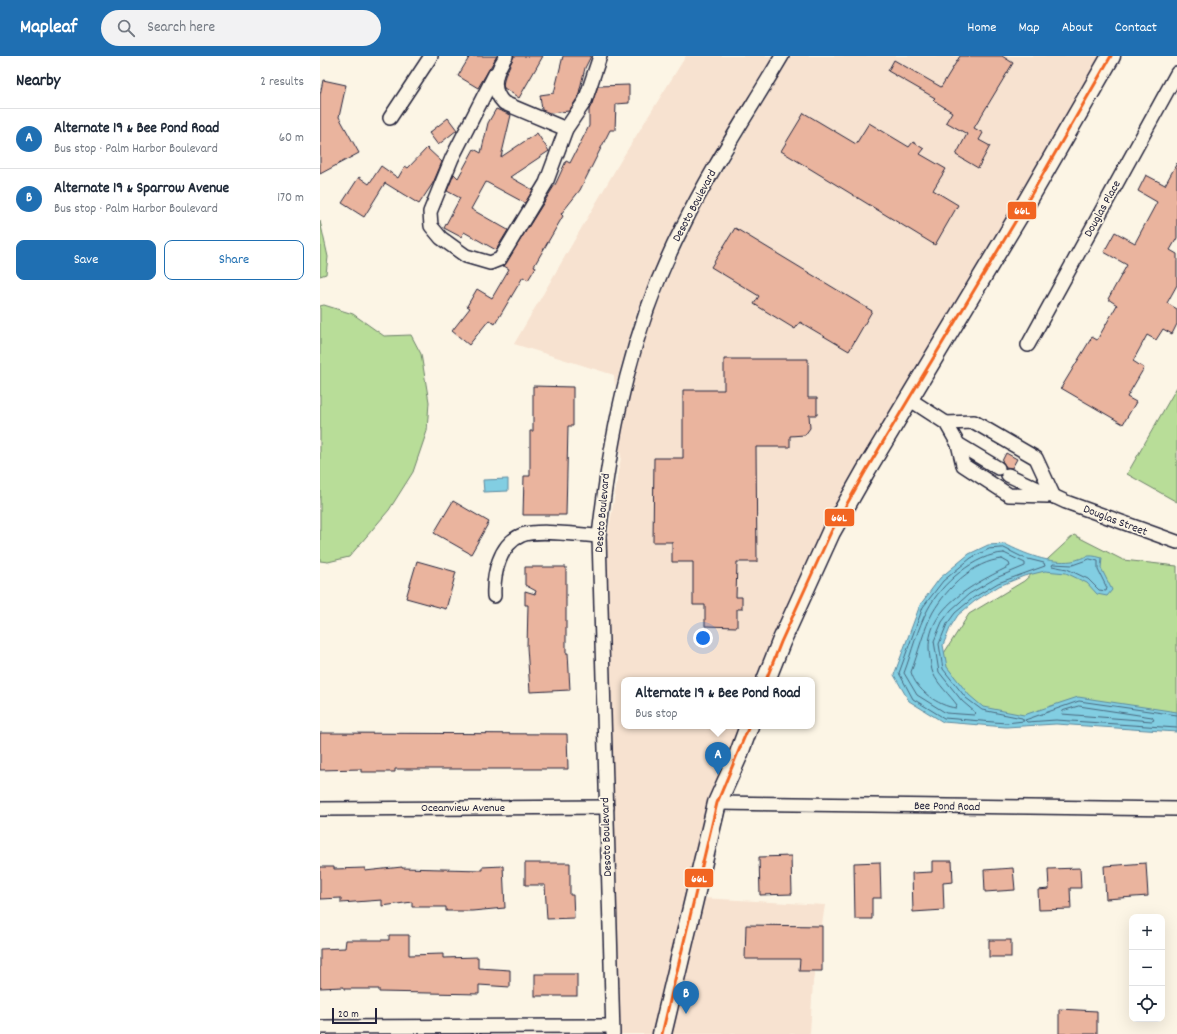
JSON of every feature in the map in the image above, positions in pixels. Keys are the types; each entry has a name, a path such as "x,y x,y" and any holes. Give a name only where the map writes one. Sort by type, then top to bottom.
{"main road":[{"path":"767,677 781,642 831,532 909,398 1024,207 1111,56"},
{"path":"662,1034 717,803 738,756 748,729"}],"street":[{"path":"390,118 431,56"},
{"path":"506,56 487,88 452,158 430,212 431,226 441,238 466,256 490,263 500,259 546,183 566,129 585,101 600,56"},
{"name":"Desoto Boulevard","path":"612,1030 599,536 605,478 626,376 642,322 663,270 682,227 782,56"},
{"name":"Douglas Place","path":"1028,344 1177,73"},
{"path":"495,74 495,88 498,97 504,103 566,129"},
{"name":"Douglas Street","path":"909,398 946,423 958,444 1003,472 1054,497 1177,542"},
{"path":"946,423 974,422 1036,458 1054,497 1009,495 963,465 958,444"},
{"path":"494,596 494,572 502,554 512,541 521,535 535,532 599,536"},
{"name":"Bee Pond Road","path":"717,803 1177,809"},
{"name":"Oceanview Avenue","path":"320,809 607,807"},
{"path":"320,1027 612,1030"}],"shaded area":[{"path":"686,56 773,56 676,222 635,318 615,387 614,375 514,344 621,160"},
{"path":"791,56 1102,56 760,677 621,677 621,729 740,729 712,794 710,794 710,802 656,1016 654,1034 620,1034 607,541 621,457 619,442 633,378 649,325 670,273 706,198"},
{"path":"702,898 825,905 813,982 810,1034 669,1034"}],"green space":[{"path":"320,221 328,257 326,274 320,276"},
{"path":"324,305 353,314 384,336 411,335 421,354 429,402 427,431 413,472 389,510 349,557 328,562 320,561 320,306"},
{"path":"1177,387 1177,502 1127,474"},
{"path":"1074,535 1123,560 1177,566 1177,725 1033,720 979,713 939,661 969,614 1024,581"}],"water":[{"path":"508,479 508,491 484,492 483,480"},
{"path":"1005,544 1029,555 1046,560 1063,562 1072,561 1086,556 1102,558 1101,568 1112,590 1107,596 1097,594 1087,583 1066,573 1045,571 1024,576 999,586 975,601 958,615 951,626 943,645 947,667 969,695 983,707 1024,715 1078,697 1177,712 1177,732 1056,724 1006,727 943,722 909,701 894,675 920,605 940,578 969,554 988,545"}],"building":[{"path":"470,56 497,56 478,88 458,76"},
{"path":"514,56 543,56 519,98 504,88 503,85 505,76"},
{"path":"563,56 591,56 585,68 578,97 569,111 550,113 542,110 540,95 554,93"},
{"path":"960,56 1002,56 1013,63 974,128 983,133 979,140 990,146 978,168 956,155 967,134 946,122 952,112 933,100 935,98 888,71 894,60 941,87"},
{"path":"323,80 346,85 339,117 359,153 320,174 320,95"},
{"path":"629,85 629,103 616,104 615,130 610,130 580,190 561,214 563,216 534,266 536,267 528,280 523,277 495,324 489,320 469,345 452,331 470,308 467,306 477,289 492,298 509,269 504,266 556,183 566,161 570,163 589,126 589,110 598,86"},
{"path":"496,109 511,115 501,157 537,133 549,151 510,177 533,190 525,203 486,182 471,209 508,230 496,250 464,232 461,237 444,228 460,198 447,191 454,174 458,178 474,149 481,153 488,123"},
{"path":"804,113 856,144 869,123 909,147 913,142 924,149 920,154 946,169 933,190 958,205 935,245 781,151"},
{"path":"448,118 457,130 438,145 429,133"},
{"path":"427,148 442,162 433,183 419,204 385,183 364,217 342,203 359,177 369,184 381,166 398,178 405,166 408,168"},
{"path":"1177,163 1177,238 1170,250 1177,254 1177,285 1167,303 1177,309 1177,324 1172,334 1163,329 1156,340 1147,335 1133,361 1144,368 1127,397 1136,402 1123,424 1061,388 1092,337 1097,340 1117,305 1108,299 1127,265 1104,252 1115,232 1135,243 1157,202 1138,191 1146,175 1165,185"},
{"path":"735,228 872,311 849,351 800,322 795,329 754,304 759,296 711,267"},
{"path":"724,359 808,359 808,398 817,398 817,415 809,415 810,428 805,435 790,436 790,447 756,447 757,562 737,562 736,597 742,597 742,609 737,609 737,627 705,626 705,605 693,605 693,562 672,562 672,542 653,542 654,458 683,458 683,390 724,390"},
{"path":"533,386 573,387 573,426 568,426 566,515 523,515 524,476 530,476 530,431 533,431"},
{"path":"1006,453 1017,459 1012,468 1006,467 1002,461"},
{"path":"453,501 489,522 471,554 434,533"},
{"path":"417,561 456,572 446,609 406,598"},
{"path":"525,567 566,567 566,653 568,653 570,690 530,692 527,647 528,605 525,605 525,591 535,594 536,591 525,585"},
{"path":"320,733 567,734 568,769 395,769 395,772 361,772 361,769 320,770"},
{"path":"791,856 792,894 760,895 759,857"},
{"path":"932,861 952,861 953,882 943,883 944,910 913,912 912,873 932,872"},
{"path":"880,862 881,898 872,898 872,919 855,919 854,863"},
{"path":"525,863 570,863 570,895 573,895 574,918 547,919 545,885 525,885"},
{"path":"1146,863 1148,896 1106,899 1104,866"},
{"path":"503,866 505,908 472,911 446,911 446,907 412,907 412,902 382,906 382,900 341,903 341,898 320,899 320,867 334,867 334,869 365,868 365,871 402,867 482,870 482,867"},
{"path":"1013,868 1015,890 985,892 984,870"},
{"path":"1080,868 1081,888 1070,888 1071,909 1039,910 1038,890 1049,889 1048,869"},
{"path":"746,925 822,926 822,971 799,971 800,959 745,959"},
{"path":"389,935 409,935 409,955 443,954 443,958 478,957 478,968 510,970 510,987 479,985 479,994 379,992 379,989 344,989 344,987 320,988 320,949 345,948 346,940 389,940"},
{"path":"989,940 1011,940 1011,957 989,957"},
{"path":"535,974 577,974 577,996 535,996"},
{"path":"1059,1009 1097,1011 1097,1034 1059,1034"}],"transit line":[{"name":"66L","path":"767,677 781,642 831,532 865,472 1024,207 1111,56"},
{"name":"66L","path":"662,1034 717,803 748,729"}],"place":[{"name":"Alternate 19 & Bee Pond Road","path":"718,775"},
{"name":"Alternate 19 & Sparrow Avenue","path":"686,1014"}]}
